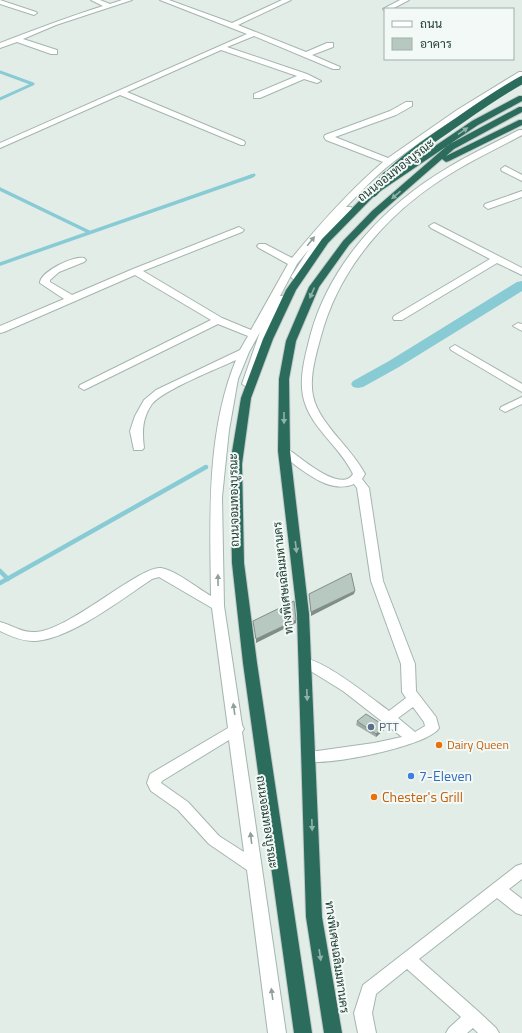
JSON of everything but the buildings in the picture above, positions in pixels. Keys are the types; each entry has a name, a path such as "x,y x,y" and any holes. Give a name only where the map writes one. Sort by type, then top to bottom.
{"highway":[{"path":"303,1033 250,663 239,570 236,464 246,398 268,339 291,290 326,241 373,192 384,176 430,140 496,95 522,80"},
{"path":"373,192 475,123 522,98"},
{"path":"425,169 451,147 522,109"},
{"path":"425,169 522,122"},
{"name":"ทางพิเศษเฉลิมมหานคร","path":"333,1033 314,918 306,662 297,552 284,451 284,379 291,341 314,287 351,238 375,213 425,169"}],"street":[{"path":"94,0 110,6"},
{"path":"0,46 16,39 129,0"},
{"path":"163,0 232,25 336,67"},
{"path":"232,25 288,0"},
{"path":"387,8 406,0"},
{"path":"0,2 34,13"},
{"path":"377,13 384,10"},
{"path":"0,146 253,34"},
{"path":"16,39 54,52"},
{"path":"305,55 330,46"},
{"path":"222,48 317,81"},
{"name":"ถนนจอมทองบูรณะ","path":"277,1033 237,729 218,606 216,498 223,430 233,379 253,334 293,262 325,223 366,181 389,161 492,91 522,74"},
{"path":"257,96 304,76"},
{"name":"ถนนจอมทองบูรณะ","path":"296,1033 246,676 238,592 232,522 232,457 241,403 262,338 282,301 313,250 332,230 346,211 366,192 422,149 522,83"},
{"path":"120,92 241,143"},
{"path":"389,161 360,151 328,137 393,113 409,104"},
{"path":"284,451 332,483 341,484 356,479 359,474 355,463 317,417 308,397 306,379 317,324 336,284 367,238 401,205 442,174 522,132"},
{"path":"0,134 14,140"},
{"path":"505,169 522,178"},
{"path":"488,206 522,194"},
{"path":"434,226 522,272"},
{"path":"0,330 70,298 240,230"},
{"path":"262,246 293,262"},
{"path":"398,318 497,259"},
{"path":"70,298 44,283 45,279 56,270 81,260"},
{"path":"136,271 218,320 253,334"},
{"path":"84,387 218,320"},
{"path":"455,348 522,389"},
{"path":"138,448 136,431 140,416 148,402 160,392 244,352"},
{"path":"505,409 522,400"},
{"path":"310,757 383,747 424,734 432,728 431,721 409,692 408,664 377,582 363,488 356,479"},
{"path":"0,626 20,635 46,635 72,623 148,576 159,572 167,575 218,606"},
{"path":"306,662 358,693 413,738"},
{"path":"390,718 414,698"},
{"path":"237,729 155,778 154,783 156,787 183,806 214,840 254,867"},
{"path":"367,1033 363,1013 369,990 522,870"},
{"path":"498,890 522,908"},
{"path":"407,959 490,1033"},
{"path":"455,1033 473,1018"}],"waterway":[{"path":"0,72 33,84 0,99"},
{"path":"249,177 254,175"},
{"path":"0,264 252,176"},
{"path":"0,189 89,232"},
{"path":"358,384 394,364 522,285"},
{"path":"8,579 206,467"},
{"path":"0,571 8,579"},
{"path":"0,583 8,579"}],"place":[{"name":"PTT","path":"371,727"},
{"name":"Dairy Queen","path":"439,745"},
{"name":"7-Eleven","path":"411,776"},
{"name":"Chester's Grill","path":"374,797"}]}
